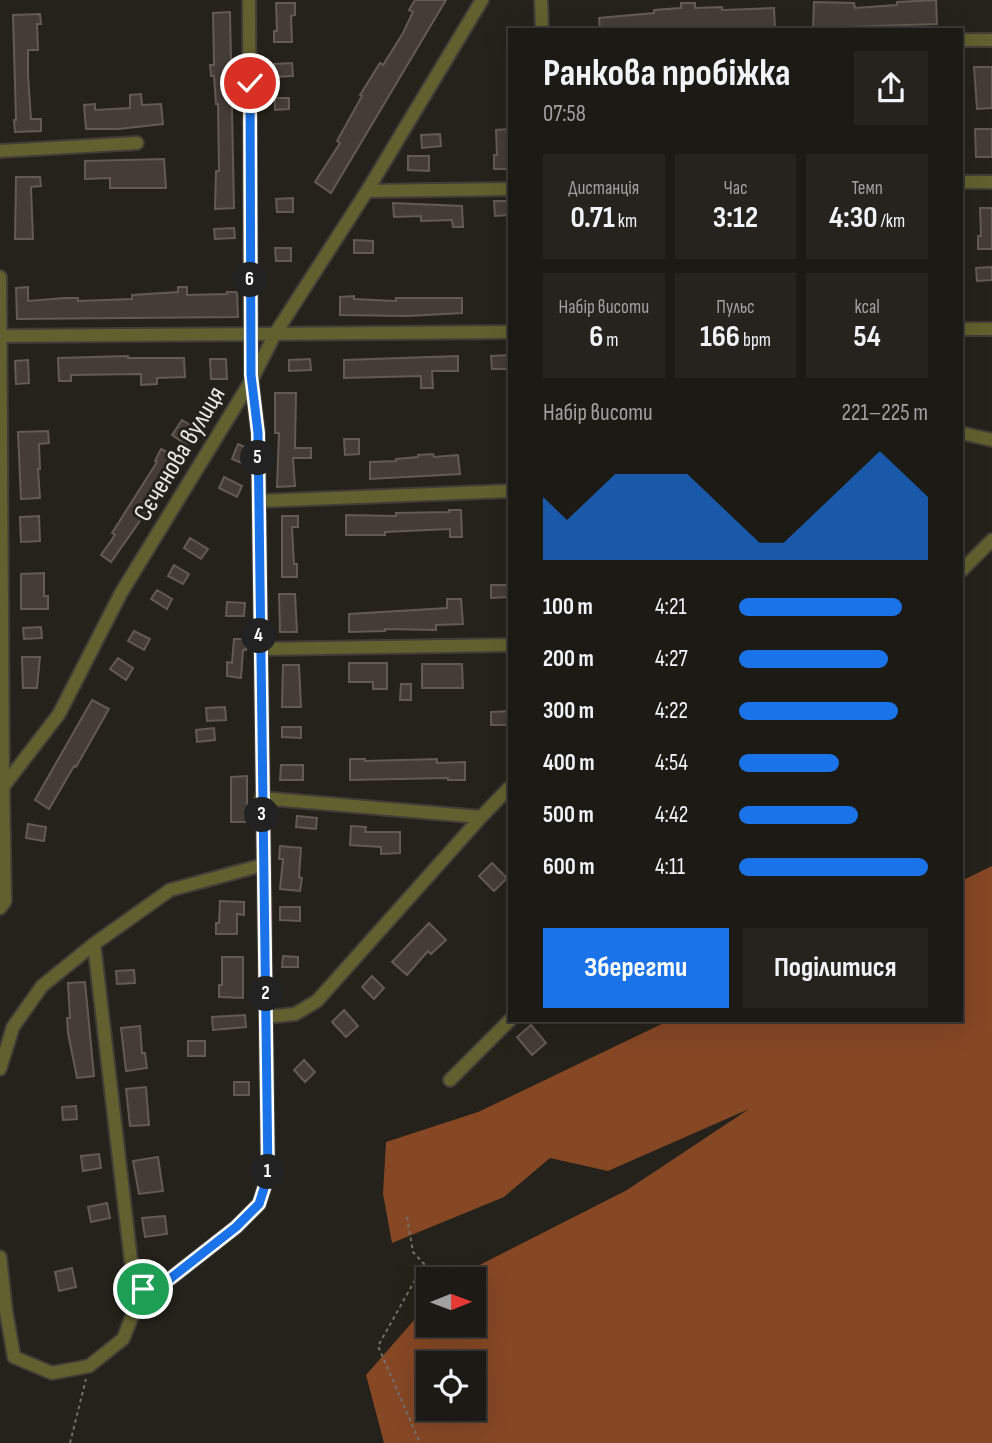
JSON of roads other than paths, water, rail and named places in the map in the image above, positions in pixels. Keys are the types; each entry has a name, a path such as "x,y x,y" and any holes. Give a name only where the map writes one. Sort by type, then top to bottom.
{"street":[{"path":"0,1257 14,1357 52,1373 89,1366 123,1339 143,1289 157,1287 236,1227 259,1204 268,1176 258,433 251,381 249,0"},
{"name":"Сєченова вулиця","path":"1,787 59,714 121,593 251,381 275,334 367,191 482,0"},
{"path":"541,0 541,28"},
{"path":"963,40 992,40"},
{"path":"0,151 137,143"},
{"path":"963,182 992,182"},
{"path":"367,191 508,189"},
{"path":"0,277 3,905"},
{"path":"963,329 992,329"},
{"path":"1,336 508,332"},
{"path":"963,433 992,440"},
{"path":"259,501 508,491"},
{"path":"963,569 992,540"},
{"path":"260,649 508,645"},
{"path":"267,1017 295,1014 317,1001 508,789"},
{"path":"261,797 481,817"},
{"path":"0,1069 13,1027 41,986 94,944 170,890 263,865"},
{"path":"94,944 131,1261 157,1287"},
{"path":"450,1080 508,1022"}]}
